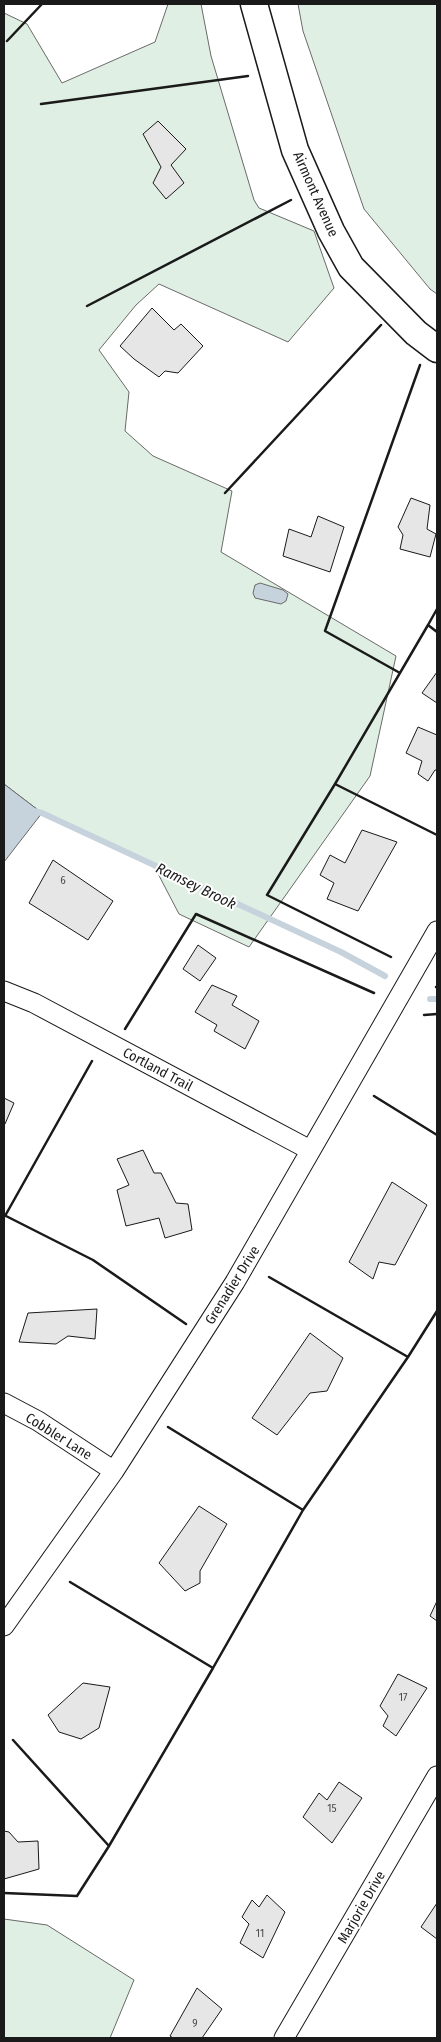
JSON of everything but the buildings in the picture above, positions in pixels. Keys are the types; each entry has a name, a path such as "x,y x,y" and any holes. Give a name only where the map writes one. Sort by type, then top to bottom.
{"street":[{"name":"Airmont Avenue","path":"254,4 295,150 331,231 351,267 416,334 437,349"},
{"name":"Grenadier Drive","path":"4,1626 114,1471 235,1282 437,931"},
{"name":"Cortland Trail","path":"4,991 42,1008 310,1150"},
{"name":"Cobbler Lane","path":"4,1403 38,1421 114,1471"},
{"name":"Marjorie Drive","path":"284,2038 437,1776"}],"green space":[{"path":"168,4 201,4 211,56 254,200 259,208 314,231 334,288 288,342 159,284 136,305 99,350 129,392 125,431 153,456 232,491 221,552 396,656 370,776 249,947 179,914 154,866 42,813 4,784 4,13 27,24 62,83 155,42"},
{"path":"298,4 437,4 437,294 430,289 364,209 303,31"},
{"path":"4,1919 47,1925 134,1980 110,2038 4,2038"}],"shaded area":[{"path":"260,583 283,590 288,594 286,601 281,604 255,598 253,593 255,585"},
{"path":"4,784 42,813 4,862"}],"waterway":[{"name":"Ramsey Brook","path":"34,811 42,813 341,952 385,976"},
{"name":"Ramsey Brook","path":"430,999 437,999"}],"wall":[{"path":"7,41 42,4"},
{"path":"41,104 248,76"},
{"path":"87,306 291,200"},
{"path":"225,493 381,325"},
{"path":"400,673 325,631 420,365"},
{"path":"437,609 428,625 437,632"},
{"path":"428,625 335,784 437,835"},
{"path":"335,784 267,895 391,957"},
{"path":"125,1029 196,914 374,993"},
{"path":"424,1015 437,1014"},
{"path":"5,1216 92,1061"},
{"path":"374,1096 437,1135"},
{"path":"4,1215 93,1260 186,1324"},
{"path":"269,1277 408,1357 437,1311"},
{"path":"168,1427 303,1510 408,1357"},
{"path":"70,1582 213,1668 303,1510"},
{"path":"13,1740 109,1846 213,1668"},
{"path":"4,1893 77,1896 109,1846"}]}
